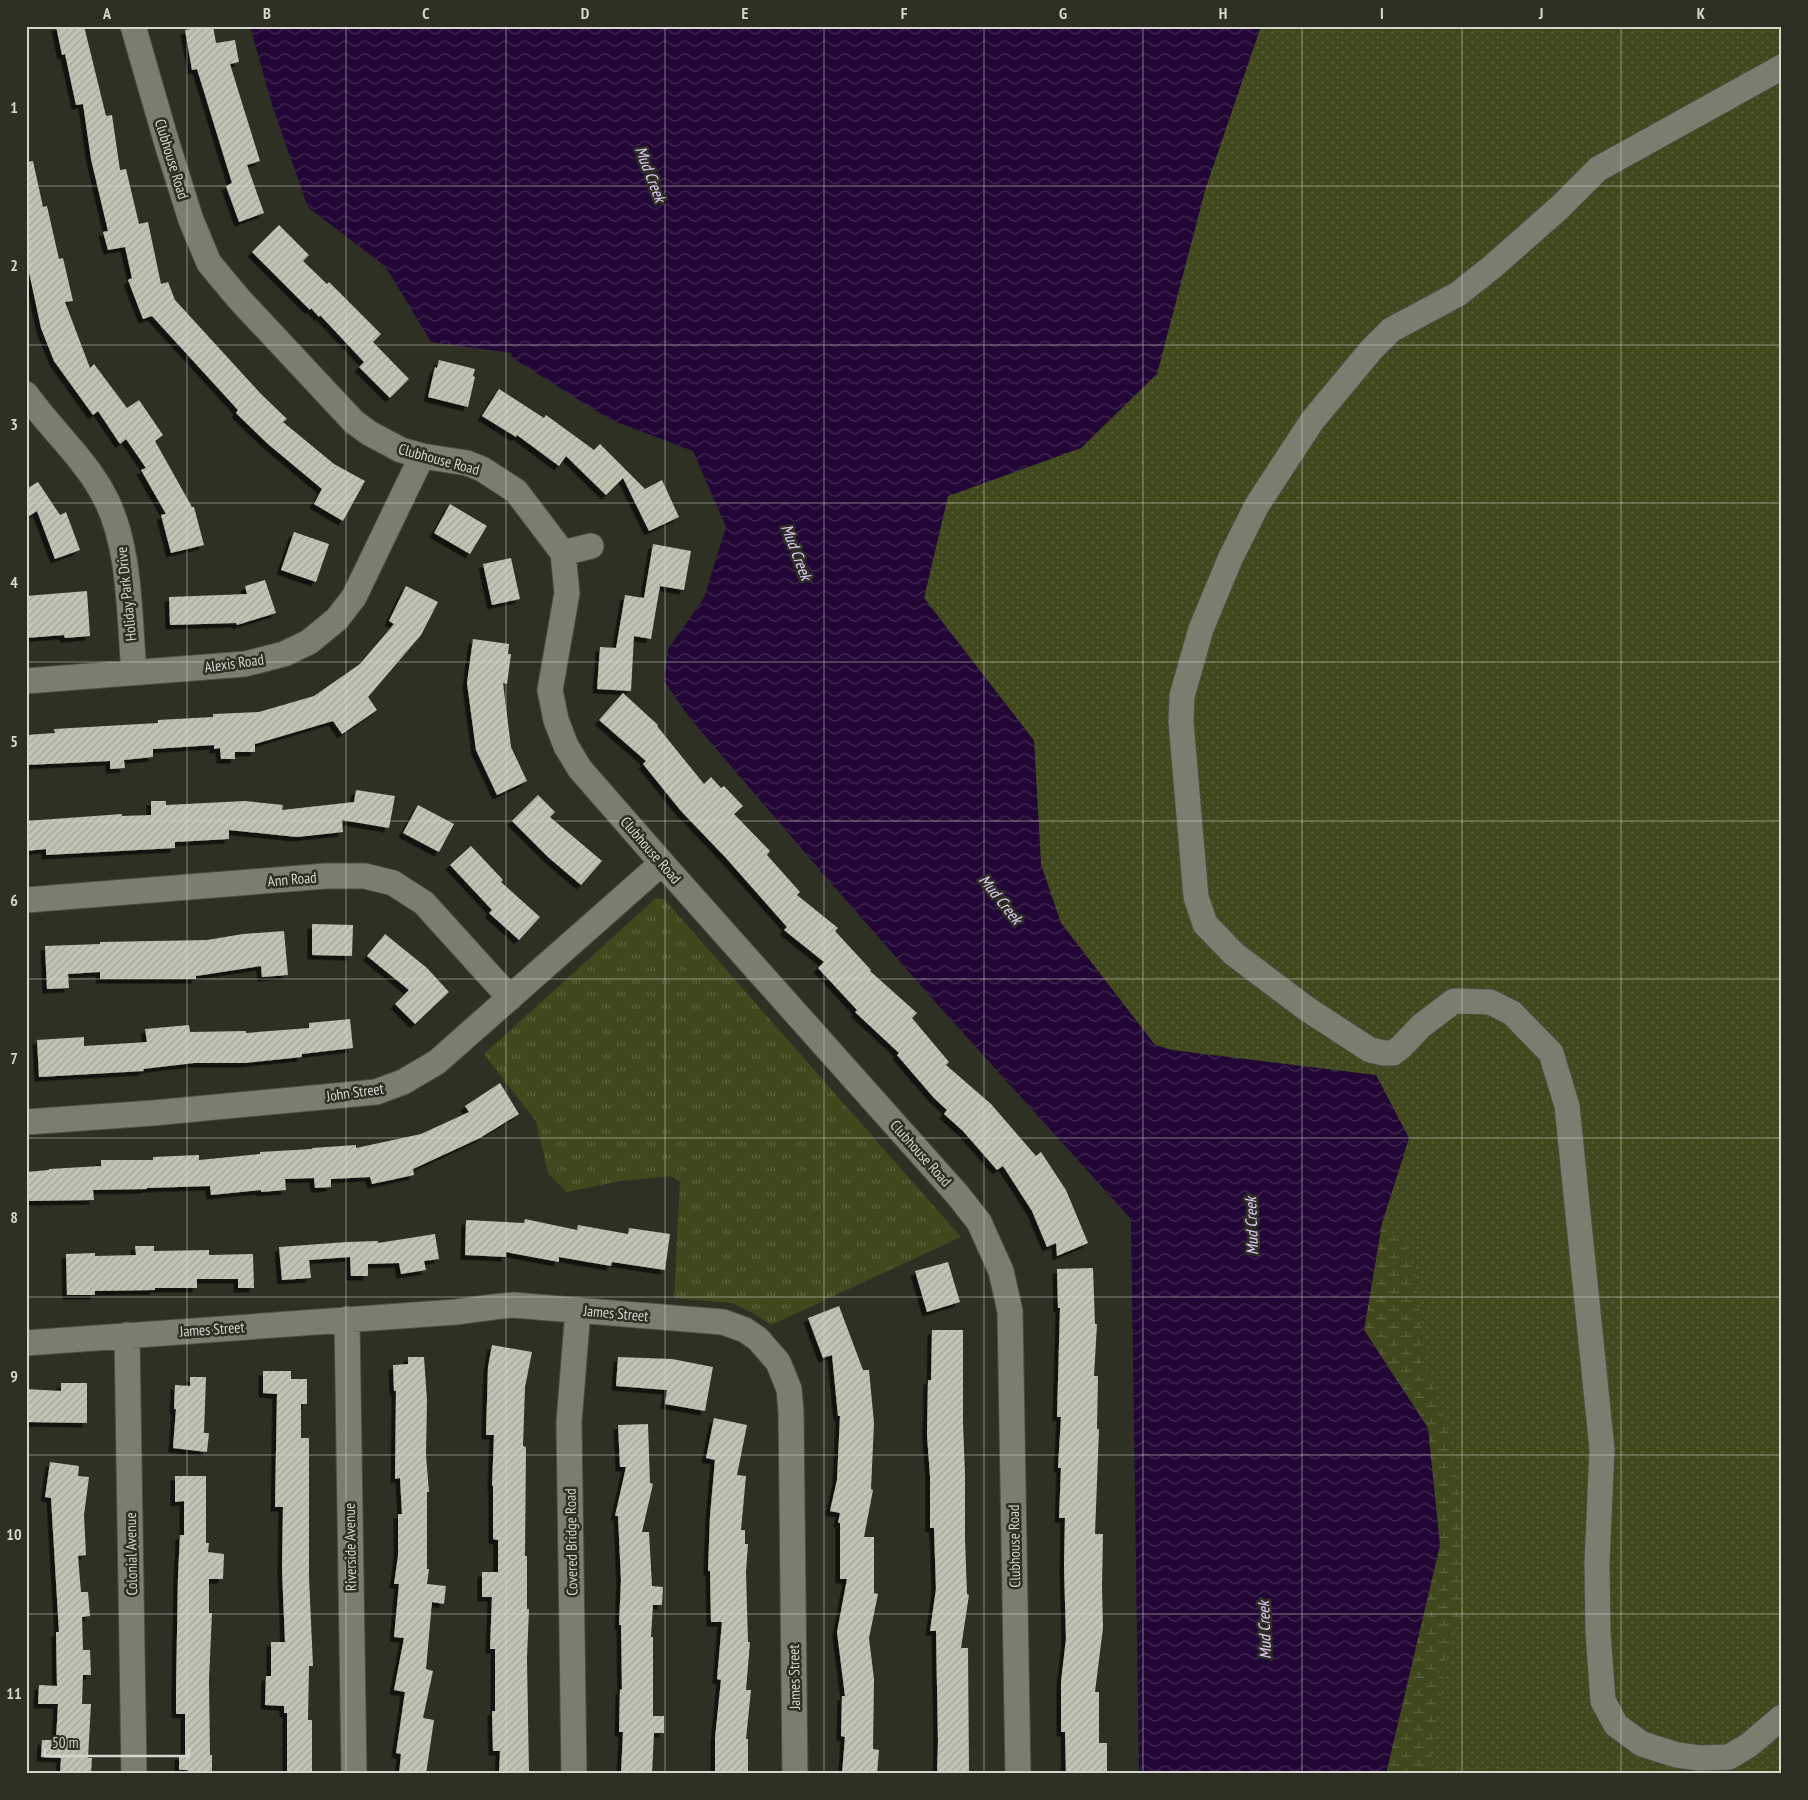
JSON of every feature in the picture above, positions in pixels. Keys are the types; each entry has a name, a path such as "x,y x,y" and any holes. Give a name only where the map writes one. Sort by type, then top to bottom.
{"street":[{"name":"Clubhouse Road","path":"133,26 188,211 209,263 239,299 354,422 384,442 401,450 422,456 467,463 482,469 516,491 563,553 567,593 550,690 556,720 566,746 580,769 958,1194 979,1222 1002,1271 1010,1311 1018,1774"},
{"path":"1782,67 1598,169 1559,208 1492,267 1458,294 1391,330 1371,350 1312,421 1257,504 1230,559 1201,629 1182,696 1181,722 1196,897 1204,924 1234,954 1307,1009 1370,1050 1384,1053 1393,1052 1401,1047 1421,1026 1454,1001 1473,1000 1490,1002 1512,1013 1551,1053 1567,1106 1602,1449 1597,1563 1598,1633 1603,1701 1616,1724 1642,1744 1677,1755 1700,1758 1729,1757 1749,1745 1782,1717"},
{"name":"Holiday Park Drive","path":"26,394 42,417 89,472 102,491 114,519 124,553 134,672"},
{"name":"Alexis Road","path":"26,681 245,664 284,654 309,642 337,619 354,597 422,456"},
{"path":"563,553 591,546"},
{"name":"John Street","path":"26,1122 153,1113 376,1092 403,1082 437,1062 662,863"},
{"name":"Ann Road","path":"26,900 326,876 365,876 393,883 424,903 510,998"},
{"name":"James Street","path":"26,1342 456,1312 503,1305 723,1322 745,1330 758,1339 778,1362 789,1389 791,1411 795,1774"},
{"name":"Covered Bridge Road","path":"574,1774 569,1422 578,1310"},
{"name":"Riverside Avenue","path":"347,1319 354,1774"},
{"name":"Colonial Avenue","path":"127,1335 134,1774"}],"green space":[{"path":"1261,26 1782,26 1782,1774 1386,1774 1440,1545 1382,1223 1409,1138 1155,1045 1061,923 1041,865 1034,740 924,598 948,496 1081,448 1206,187"},
{"path":"656,898 664,899 961,1237 771,1325 753,1313 732,1303 674,1298 680,1182 671,1176 621,1181 567,1192 548,1173 536,1121 484,1054"},
{"path":"1382,1223 1405,1244 1415,1271 1426,1368 1446,1424 1466,1528 1461,1616 1446,1657 1430,1765 1427,1774 1386,1774 1440,1545 1428,1428 1364,1330"}],"water":[{"name":"Mud Creek","path":"250,26 1261,26 1206,187 1157,374 1081,448 948,496 924,598 1034,741 1041,865 1061,923 1155,1045 1172,1050 1376,1075 1409,1138 1382,1223 1364,1330 1428,1428 1440,1545 1386,1774 1139,1774 1131,1219 938,1005 825,876 689,717 664,681 668,649 704,598 726,527 693,451 609,419 511,357 512,353 431,342 386,267 308,207 273,108"}],"building":[{"path":"56,26 84,26 106,116 112,115 120,170 126,169 139,224 148,222 161,284 168,282 175,300 261,394 287,419 283,422 334,464 365,481 343,521 314,504 322,489 268,444 236,413 238,410 152,316 143,319 128,280 132,278 125,247 108,250 103,232 108,231 91,159 83,104 76,105 65,54 62,55"},
{"path":"213,26 216,43 235,40 239,62 230,64 260,161 247,165 264,213 239,222 226,186 232,183 197,69 192,70 185,30"},
{"path":"33,161 43,207 47,206 59,259 63,258 73,301 65,302 90,368 94,364 127,408 139,400 163,435 155,441 192,507 194,507 204,545 171,553 161,515 166,514 141,470 146,468 126,439 120,444 98,411 93,415 54,361 41,328 26,258 26,162"},
{"path":"279,225 309,255 303,261 327,284 329,282 381,334 373,342 409,379 390,398 359,367 364,362 320,315 319,317 311,308 310,310 252,252"},
{"path":"439,360 475,369 468,407 428,397 435,367 437,368"},
{"path":"499,389 544,418 546,415 594,450 600,444 645,489 662,480 679,517 649,531 623,478 606,495 566,456 559,466 517,435 516,437 482,416"},
{"path":"38,482 60,515 66,512 80,550 55,559 37,511 26,518 26,489"},
{"path":"450,504 487,526 470,554 434,533"},
{"path":"294,532 329,544 316,582 281,570"},
{"path":"653,544 691,551 684,590 660,586 651,639 634,636 631,691 597,689 600,647 616,648 625,595 644,598"},
{"path":"511,558 520,599 492,605 483,564"},
{"path":"265,580 276,613 237,625 236,623 170,625 169,597 247,594 245,586"},
{"path":"406,586 438,602 421,635 368,697 377,710 342,734 333,721 255,744 255,752 235,752 235,759 221,759 220,748 214,749 214,745 153,749 153,757 124,760 125,768 110,769 110,761 26,765 26,735 55,733 54,729 158,723 158,720 213,717 213,714 259,712 314,696 360,664 394,624 389,621"},
{"path":"87,591 90,636 65,638 64,635 26,638 26,596"},
{"path":"473,639 509,644 508,654 511,654 507,684 503,683 511,747 527,781 497,795 476,750 467,683"},
{"path":"623,693 658,725 704,784 711,777 721,788 724,786 743,806 734,814 770,851 767,855 800,892 797,895 838,928 835,931 870,971 917,1013 912,1018 949,1062 946,1065 991,1104 1036,1156 1041,1152 1066,1190 1088,1243 1057,1256 1056,1243 1047,1247 1032,1211 1003,1166 997,1170 963,1131 944,1114 947,1110 934,1098 897,1055 899,1053 855,1012 857,1010 818,968 824,962 784,930 787,927 726,858 681,811 643,764 646,761 599,720"},
{"path":"356,790 395,796 389,828 342,820 343,832 297,837 229,830 229,839 175,842 175,848 46,855 46,849 26,851 26,821 122,814 122,816 151,815 151,801 166,801 166,805 245,801 283,805 282,810 354,802"},
{"path":"538,795 555,812 550,817 602,861 581,885 548,857 512,821"},
{"path":"418,805 454,824 439,852 403,833"},
{"path":"471,846 503,880 501,882 540,917 519,940 489,913 492,910 450,865"},
{"path":"312,924 353,925 352,956 312,955"},
{"path":"284,931 288,975 262,977 261,966 196,976 196,979 100,979 100,972 68,974 69,988 47,989 45,946 100,944 100,942 207,940 243,934"},
{"path":"385,934 427,968 449,992 415,1024 395,1004 409,990 367,956"},
{"path":"350,1019 353,1048 302,1054 302,1057 244,1063 194,1063 143,1069 144,1071 39,1077 37,1040 84,1037 84,1046 147,1042 145,1029 189,1025 190,1032 246,1031 246,1033 309,1028 309,1023"},
{"path":"500,1083 519,1114 480,1138 413,1169 414,1175 372,1184 370,1177 331,1179 331,1187 315,1188 314,1178 285,1179 286,1190 261,1192 261,1190 211,1195 210,1186 93,1190 94,1200 26,1201 26,1172 101,1166 101,1160 153,1160 153,1157 199,1155 199,1160 260,1154 260,1152 312,1148 356,1145 356,1148 421,1134 469,1112 465,1106"},
{"path":"525,1219 577,1230 578,1225 628,1234 629,1228 670,1234 665,1270 612,1262 611,1266 559,1257 559,1262 506,1252 506,1257 465,1255 466,1220 524,1223"},
{"path":"435,1234 439,1259 424,1261 426,1270 401,1274 399,1263 368,1264 368,1276 351,1276 350,1257 309,1260 311,1278 282,1280 279,1247 347,1242 378,1241 378,1243"},
{"path":"135,1246 154,1246 154,1251 209,1250 209,1255 253,1254 254,1288 238,1288 238,1279 197,1279 197,1288 95,1291 95,1295 67,1295 66,1254 95,1253 95,1256 136,1255"},
{"path":"948,1262 960,1302 927,1312 915,1271"},
{"path":"1093,1268 1095,1324 1097,1324 1094,1376 1098,1376 1097,1429 1099,1429 1095,1534 1103,1534 1103,1628 1095,1692 1099,1692 1099,1743 1107,1743 1107,1774 1066,1774 1065,1732 1061,1732 1061,1682 1066,1639 1065,1518 1059,1518 1061,1468 1058,1468 1061,1417 1057,1417 1060,1308 1058,1308 1057,1269"},
{"path":"839,1306 863,1370 869,1370 874,1423 871,1489 873,1490 864,1537 874,1537 874,1593 878,1594 869,1638 874,1679 873,1749 879,1750 877,1774 842,1774 845,1737 841,1736 842,1696 845,1696 837,1632 847,1579 840,1579 840,1523 838,1523 840,1513 830,1511 837,1480 840,1416 838,1416 832,1355 823,1358 808,1318"},
{"path":"932,1330 963,1330 965,1539 967,1594 969,1595 961,1648 968,1648 969,1774 937,1774 936,1631 930,1631 936,1589 934,1528 930,1528 930,1476 927,1435 928,1380 931,1380"},
{"path":"492,1345 532,1352 525,1387 523,1446 526,1447 525,1556 527,1556 527,1609 529,1609 527,1658 529,1774 499,1774 500,1751 493,1751 492,1711 495,1711 495,1649 490,1649 492,1597 482,1597 482,1572 498,1572 498,1540 493,1539 492,1486 494,1435 486,1435 488,1367"},
{"path":"408,1357 424,1357 427,1400 426,1455 429,1492 427,1492 427,1569 429,1569 427,1584 446,1586 444,1604 432,1602 426,1669 433,1671 423,1718 434,1720 426,1774 399,1774 401,1754 396,1753 405,1692 394,1690 404,1638 394,1637 399,1584 394,1584 398,1556 398,1514 402,1514 400,1478 395,1479 396,1391 394,1391 393,1365 408,1364"},
{"path":"618,1357 672,1359 713,1367 705,1411 665,1404 667,1390 616,1386"},
{"path":"263,1371 291,1371 291,1379 307,1379 307,1404 301,1404 301,1438 309,1438 309,1578 313,1666 309,1666 308,1720 312,1720 312,1772 287,1772 287,1713 284,1713 284,1706 265,1705 266,1676 271,1676 271,1642 285,1642 282,1569 283,1507 275,1507 277,1394 263,1393"},
{"path":"190,1377 206,1377 204,1433 209,1433 207,1452 173,1448 176,1409 174,1409 175,1385 190,1386"},
{"path":"61,1383 87,1383 87,1423 26,1422 26,1389 61,1391"},
{"path":"714,1418 747,1425 737,1475 746,1476 741,1530 745,1530 745,1544 748,1544 746,1572 748,1642 750,1642 746,1690 751,1690 746,1739 748,1739 748,1774 715,1774 715,1738 721,1680 717,1679 722,1622 711,1622 710,1571 708,1571 715,1460 706,1458"},
{"path":"648,1424 650,1483 653,1484 642,1532 649,1532 652,1586 663,1587 662,1605 653,1605 651,1637 653,1637 653,1716 664,1716 664,1733 654,1733 652,1774 621,1774 623,1732 619,1732 620,1689 622,1690 621,1625 619,1625 621,1580 618,1516 615,1516 626,1467 620,1467 618,1425"},
{"path":"50,1462 79,1466 78,1476 89,1477 84,1515 86,1555 78,1556 81,1592 88,1592 90,1616 82,1617 83,1650 90,1650 91,1675 83,1675 82,1704 91,1704 88,1758 92,1758 91,1774 60,1774 61,1758 41,1757 42,1740 56,1740 58,1704 38,1704 39,1685 57,1686 56,1632 59,1632 51,1498 45,1497"},
{"path":"175,1476 206,1476 206,1543 209,1543 208,1552 224,1554 223,1579 209,1579 209,1613 212,1613 209,1680 212,1774 188,1774 188,1770 179,1770 179,1755 185,1755 185,1714 176,1714 178,1576 180,1535 184,1535 184,1501 175,1502"}]}
